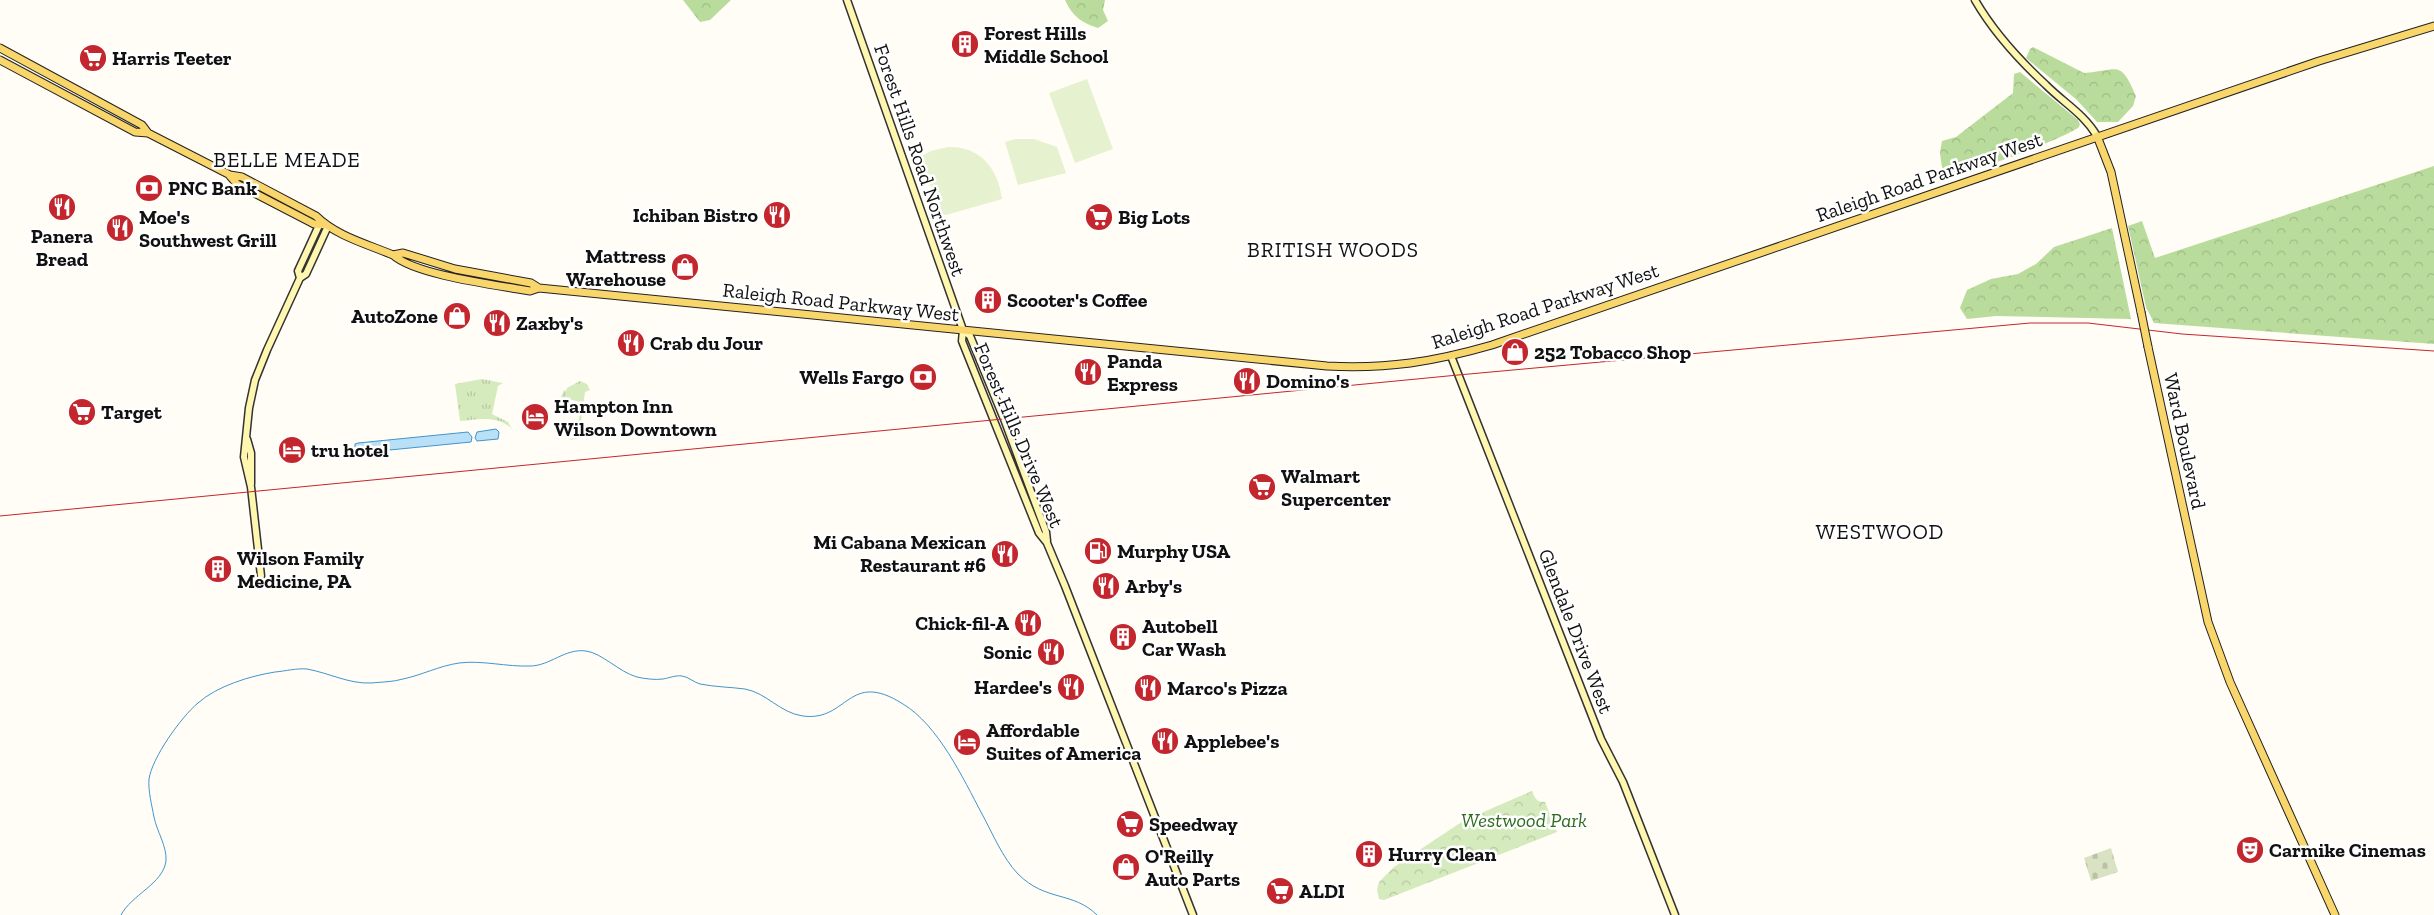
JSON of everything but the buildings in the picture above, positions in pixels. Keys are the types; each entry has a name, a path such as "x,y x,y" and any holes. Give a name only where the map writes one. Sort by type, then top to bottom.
{"main road":[{"name":"Forest Hills Road Northwest","path":"847,0 963,330"},
{"name":"Ward Boulevard","path":"1974,0 2013,54 2047,87 2077,110 2088,121 2097,136 2111,172 2208,622 2233,690 2335,915"},
{"name":"Raleigh Road Parkway West","path":"0,60 135,132 148,133 230,175 237,184 314,224 323,224 394,254 400,261 437,273 530,291 540,288 1327,366 1390,367 1451,356 1525,333 2097,136 2337,55 2434,26"},
{"name":"Raleigh Road Parkway West","path":"0,48 142,125 148,133"},
{"path":"261,576 251,487 251,453 247,439 249,408 255,380 300,278 298,271 323,224"},
{"name":"Raleigh Road Parkway West","path":"394,254 402,253 455,269 531,283 540,288"},
{"name":"Forest Hills Drive West","path":"963,330 962,341 985,400 1039,533 1047,543"},
{"name":"Forest Hills Drive West","path":"963,330 970,336 1001,410 1046,532 1047,543 1146,790 1193,915"},
{"name":"Glendale Drive West","path":"1451,356 1601,739 1623,782 1675,915"}],"green space":[{"path":"683,0 731,0 710,20 700,22"},
{"path":"1065,0 1105,0 1103,10 1108,21 1098,28 1087,24 1074,15"},
{"path":"2033,47 2084,73 2112,69 2122,72 2131,84 2136,96 2133,106 2118,122 2097,122 2077,100 2026,58"},
{"path":"2020,72 2078,120 2080,125 2078,128 2032,149 1989,165 1970,171 1943,175 1940,153 1942,141 1956,137 2013,93 2014,74"},
{"path":"1087,79 1113,149 1075,163 1049,93"},
{"path":"1016,139 1034,139 1057,147 1066,173 1018,185 1005,142"},
{"path":"948,147 969,150 986,161 996,178 1002,199 946,215 941,214 920,157 931,151"},
{"path":"2434,166 2434,344 2154,323 2146,307 2128,226 2142,221 2155,258"},
{"path":"2112,228 2131,319 1996,316 1967,319 1960,308 1967,290 1991,279 2018,274 2036,264 2054,247"},
{"path":"482,379 503,383 498,386 492,414 508,422 512,429 501,422 488,419 460,421 455,384"},
{"path":"580,381 587,384 590,390 585,392 579,435 577,439 569,440 575,437 581,408 580,402 561,397 564,390 566,391 567,388"},
{"name":"Westwood Park","path":"1532,791 1537,800 1545,802 1557,832 1384,900 1379,899 1377,890 1379,882 1394,867 1463,821"},
{"path":"2111,848 2118,872 2091,881 2084,858"}],"water":[{"path":"496,429 499,432 498,439 477,441 475,438 477,432"},
{"path":"468,432 472,437 471,442 359,453 355,450 355,444 358,443"}],"waterway":[{"path":"121,915 132,901 159,876 164,869 166,861 165,850 155,823 150,798 149,779 151,770 168,738 191,709 206,697 224,687 255,676 295,669 307,669 347,680 371,683 399,680 459,663 537,665 564,654 578,651 592,652 630,675 637,677 663,679 682,676 700,684 753,691 787,711 803,716 818,716 830,712 849,699 859,694 870,692 885,695 903,704 916,713 948,753 967,785 1002,853 1018,874 1028,883 1039,889 1078,902 1088,907 1097,915"}],"railway":[{"path":"0,516 1458,375 2030,323 2088,323 2182,334 2434,351"}],"place":[{"name":"Forest Hills Middle School","path":"965,44"},
{"name":"Harris Teeter","path":"93,58"},
{"name":"PNC Bank","path":"149,188"},
{"name":"Panera Bread","path":"62,207"},
{"name":"Ichiban Bistro","path":"777,215"},
{"name":"Big Lots","path":"1099,217"},
{"name":"Moe's Southwest Grill","path":"120,228"},
{"name":"Mattress Warehouse","path":"685,267"},
{"name":"Scooter's Coffee","path":"988,300"},
{"name":"AutoZone","path":"457,316"},
{"name":"Zaxby's","path":"497,323"},
{"name":"Crab du Jour","path":"631,343"},
{"name":"252 Tobacco Shop","path":"1515,352"},
{"name":"Panda Express","path":"1088,372"},
{"name":"Wells Fargo","path":"923,377"},
{"name":"Domino's","path":"1247,381"},
{"name":"Target","path":"82,412"},
{"name":"Hampton Inn Wilson Downtown","path":"535,417"},
{"name":"tru hotel","path":"292,450"},
{"name":"Walmart Supercenter","path":"1262,487"},
{"name":"Murphy USA","path":"1098,551"},
{"name":"Mi Cabana Mexican Restaurant #6","path":"1005,554"},
{"name":"Wilson Family Medicine, PA","path":"218,569"},
{"name":"Arby's","path":"1106,586"},
{"name":"Chick-fil-A","path":"1028,623"},
{"name":"Autobell Car Wash","path":"1123,637"},
{"name":"Sonic","path":"1051,652"},
{"name":"Hardee's","path":"1071,687"},
{"name":"Marco's Pizza","path":"1148,688"},
{"name":"Applebee's","path":"1165,741"},
{"name":"Affordable Suites of America","path":"967,742"},
{"name":"Speedway","path":"1130,824"},
{"name":"Carmike Cinemas","path":"2250,850"},
{"name":"Hurry Clean","path":"1369,854"},
{"name":"O'Reilly Auto Parts","path":"1126,867"},
{"name":"ALDI","path":"1280,891"}],"district":[{"name":"BELLE MEADE","path":"287,159"},
{"name":"BRITISH WOODS","path":"1333,249"},
{"name":"WESTWOOD","path":"1880,531"}]}
